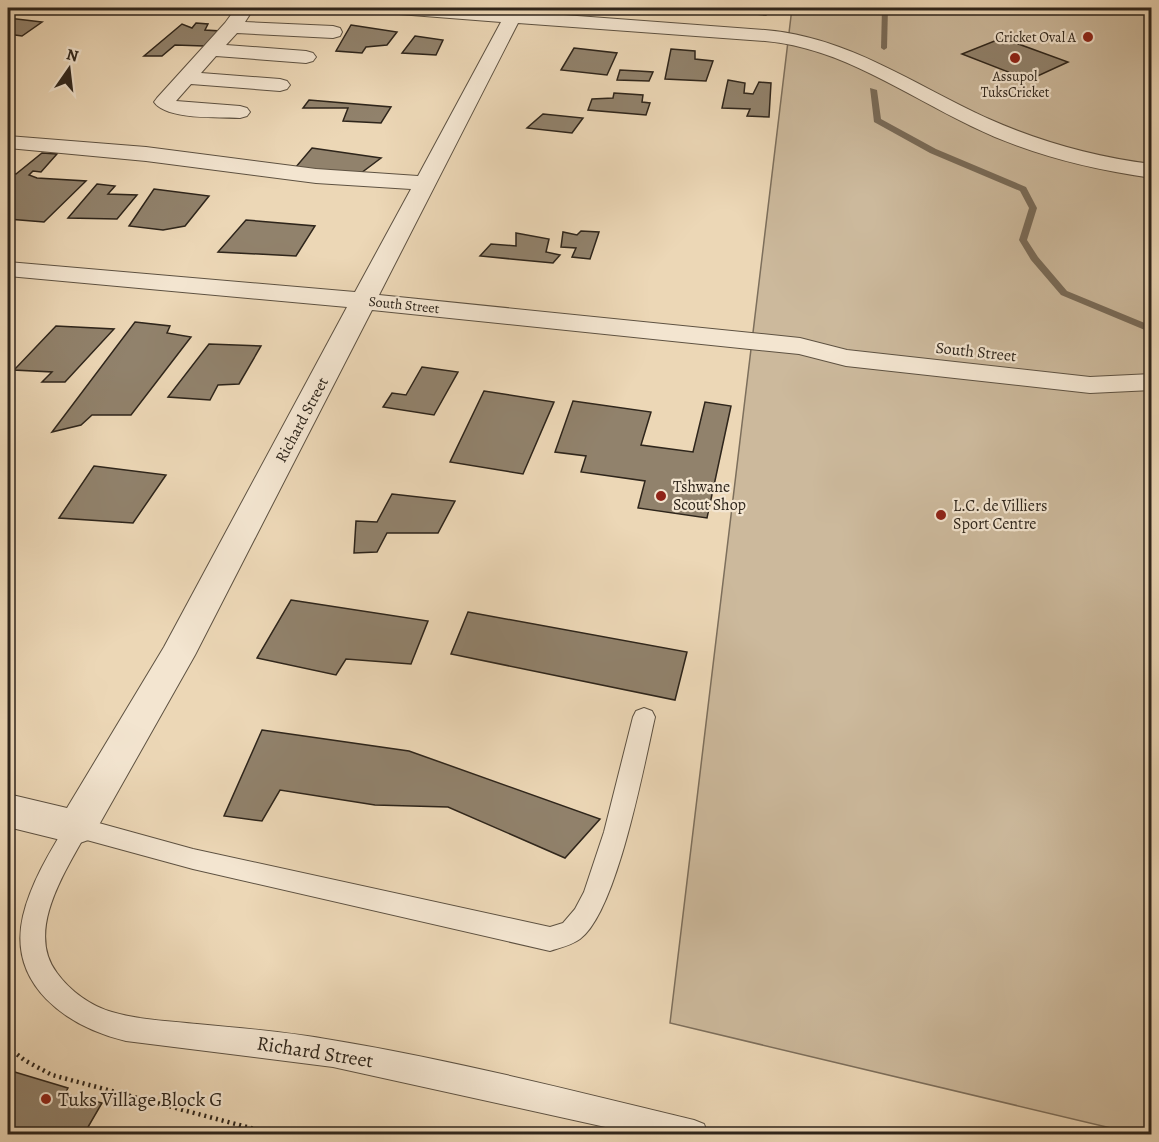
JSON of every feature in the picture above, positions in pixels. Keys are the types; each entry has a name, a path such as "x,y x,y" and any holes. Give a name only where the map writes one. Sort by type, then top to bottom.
{"street":[{"path":"240,112 166,105 164,102 232,27 245,8"},
{"path":"386,8 515,12 794,39 821,46 856,60 980,122 1032,145 1094,162 1152,171"},
{"name":"Richard Street","path":"76,827 177,655 515,12"},
{"path":"232,27 333,32"},
{"path":"210,50 306,57"},
{"path":"186,78 280,85"},
{"path":"8,142 146,154 316,176 426,183"},
{"name":"South Street","path":"8,269 364,301 800,346 846,358 1090,385 1152,380"},
{"path":"8,811 76,827"}],"lane":[{"path":"76,827 193,859 550,939 572,930 588,912 602,881 644,717"},
{"name":"Richard Street","path":"76,827 47,882 36,913 34,934 37,960 43,976 61,996 102,1022 166,1034 314,1050 577,1106 694,1134"}],"path":[{"path":"8,1047 24,1060 52,1075 273,1134"}],"shaded area":[{"name":"L.C. de Villiers Sport Centre","path":"792,8 1151,8 1151,1134 1136,1134 670,1023"}],"building":[{"path":"746,8 779,8 778,11 768,10 766,15 743,13"},
{"path":"8,18 42,22 22,36 8,34"},
{"path":"196,23 208,24 205,30 220,31 204,46 175,45 162,56 144,56 182,24 192,28"},
{"path":"351,25 397,32 387,45 366,47 362,53 336,51"},
{"path":"415,36 443,40 436,55 402,53"},
{"name":"Assupol TuksCricket","path":"1002,38 1068,62 1029,80 962,54"},
{"path":"574,48 617,53 607,75 561,70"},
{"path":"671,49 695,51 695,59 713,61 706,81 665,79"},
{"path":"620,70 653,72 649,81 617,80"},
{"path":"728,80 745,83 744,93 753,94 759,82 771,83 769,117 747,116 750,109 722,108"},
{"path":"614,93 643,95 642,102 650,103 646,115 588,110 592,99 613,98"},
{"path":"309,100 391,107 381,123 343,121 348,108 303,108"},
{"path":"543,114 583,118 572,133 527,128"},
{"path":"312,148 381,158 361,173 295,168"},
{"path":"42,153 57,154 41,172 33,171 29,175 37,178 86,181 44,222 8,219 8,173 16,174"},
{"path":"97,184 115,186 108,194 137,195 117,219 68,218"},
{"path":"154,189 209,196 185,226 163,230 129,226"},
{"path":"246,220 315,226 296,256 218,252"},
{"path":"581,231 599,232 590,259 572,257 576,248 561,247 563,232 577,235"},
{"path":"516,233 549,239 546,252 560,255 553,263 480,256 491,244 516,246"},
{"path":"135,322 170,326 167,333 191,337 131,415 92,415 81,425 52,432"},
{"path":"56,326 114,329 65,382 42,382 52,372 14,370"},
{"path":"209,344 261,346 239,384 218,385 210,400 168,397"},
{"path":"422,367 458,372 434,415 383,407 392,393 406,395"},
{"path":"484,391 554,402 523,474 450,462"},
{"path":"573,401 651,412 641,445 693,452 705,402 731,406 707,518 638,508 645,481 581,472 586,456 555,452"},
{"path":"94,466 166,475 133,523 59,518"},
{"path":"392,494 455,501 438,533 387,533 377,552 354,553 356,521 377,522"},
{"path":"291,600 428,621 411,664 346,659 336,675 257,658"},
{"path":"468,612 687,652 675,700 451,654"},
{"path":"262,730 409,751 600,819 565,858 448,807 375,805 280,790 262,821 224,816"},
{"name":"Tuks Village Block G","path":"8,1070 68,1088 65,1094 102,1103 84,1134 8,1134"}],"waterway":[{"path":"884,48 885,8"},
{"path":"873,90 877,120 933,151 1023,189 1033,208 1023,240 1034,258 1064,293 1152,330"}],"place":[{"name":"Cricket Oval A","path":"1088,37"},
{"name":"Assupol TuksCricket","path":"1015,58"},
{"name":"Tshwane Scout Shop","path":"661,496"},
{"name":"L.C. de Villiers Sport Centre","path":"941,515"},
{"name":"Tuks Village Block G","path":"46,1099"}]}
